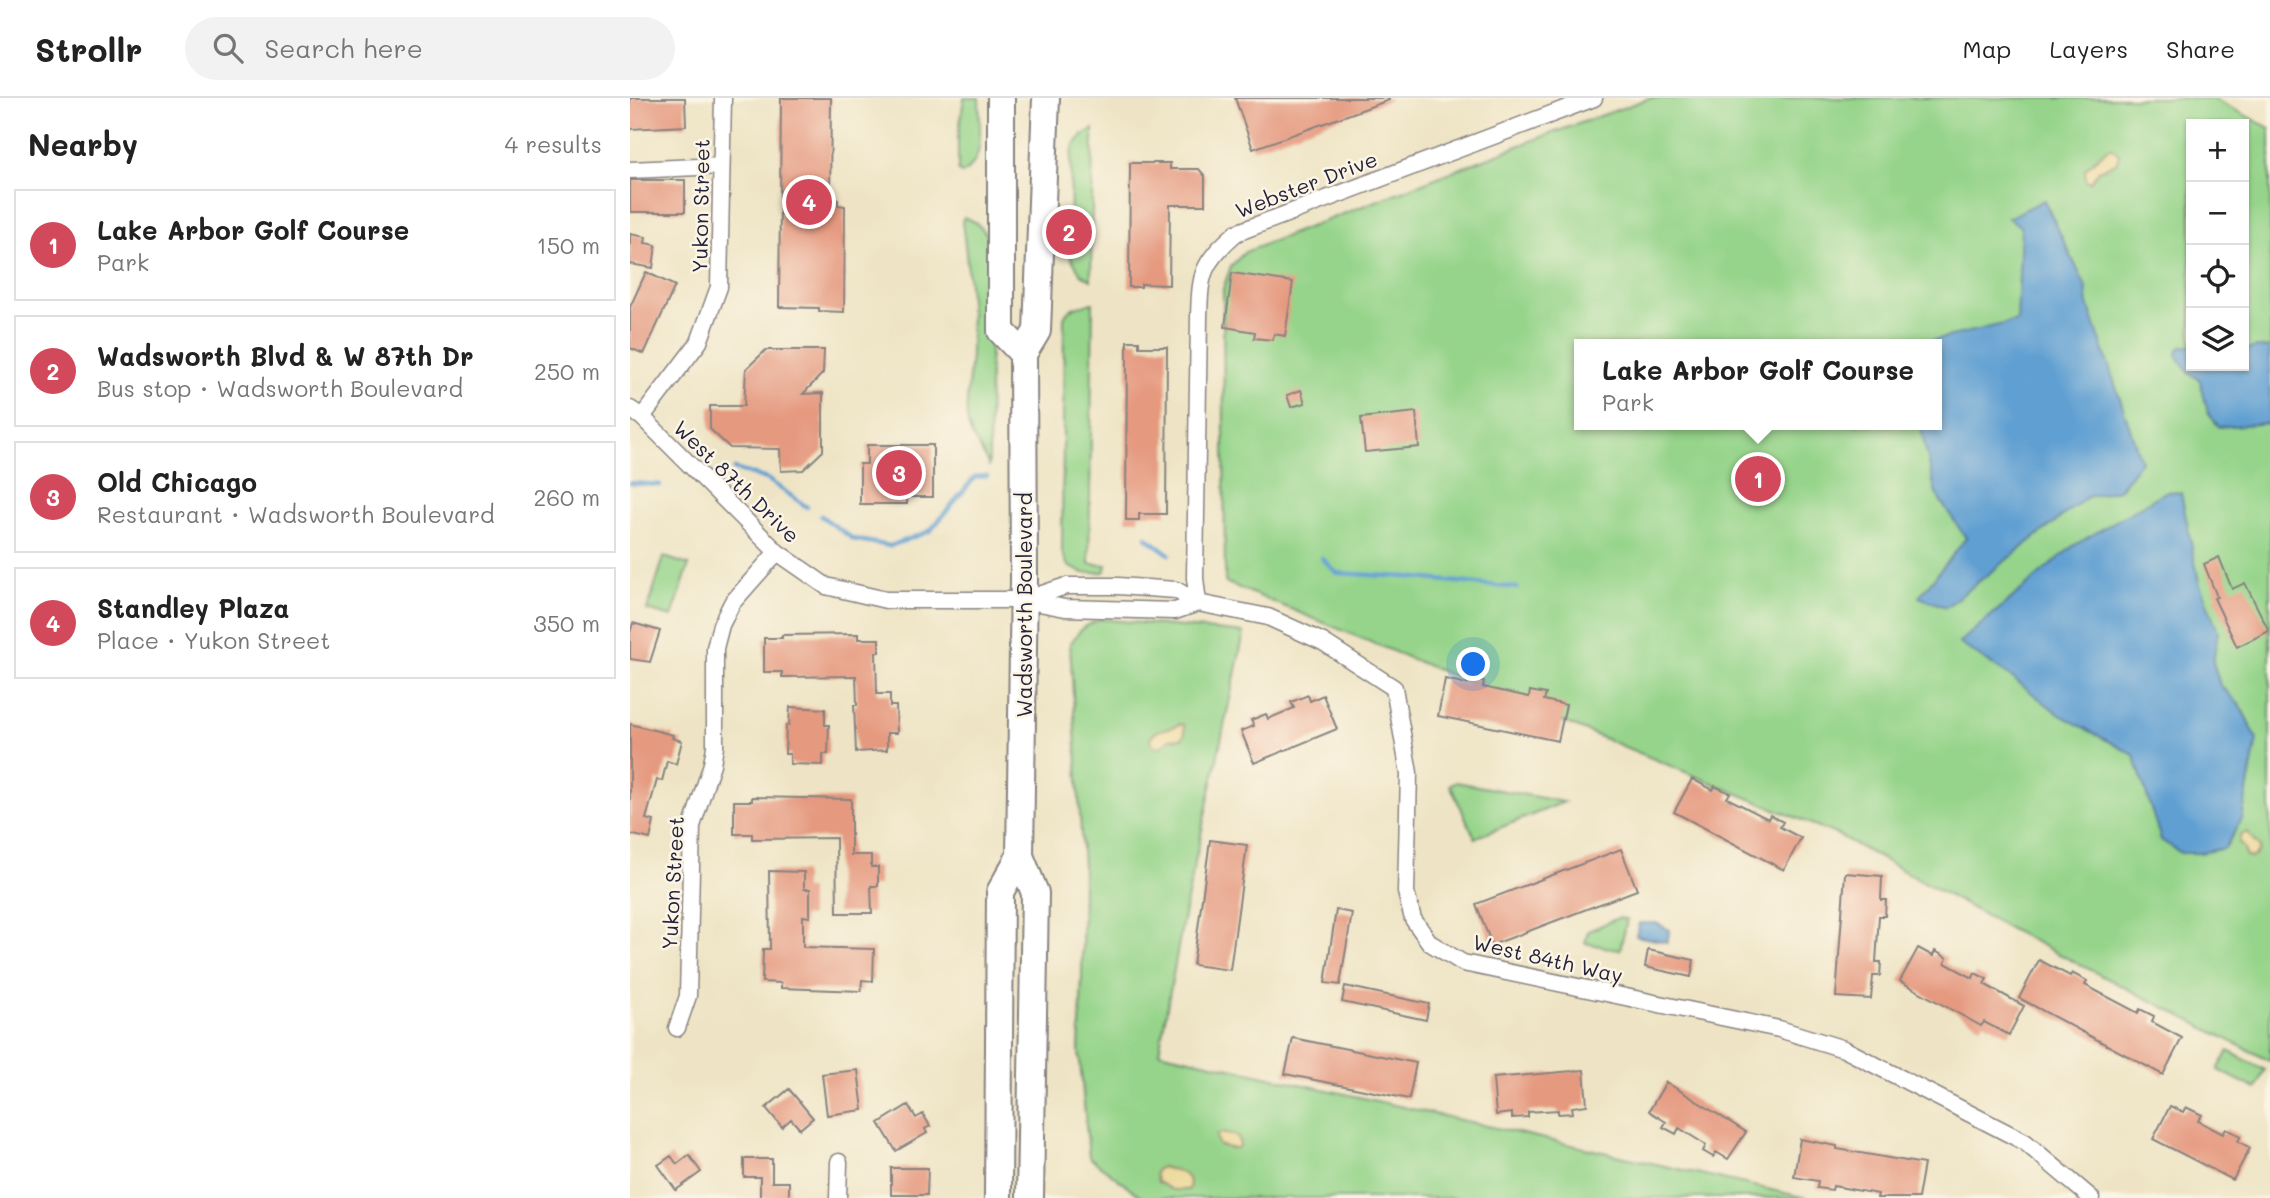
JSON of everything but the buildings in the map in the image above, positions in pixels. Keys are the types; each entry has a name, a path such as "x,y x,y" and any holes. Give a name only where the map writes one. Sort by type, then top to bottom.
{"main road":[{"path":"1001,98 1001,331 1023,354"},
{"name":"Wadsworth Boulevard","path":"1031,1198 1035,892 1020,856 1024,600 1023,354 1037,331 1046,98"},
{"name":"Wadsworth Boulevard","path":"998,1198 1000,892 1020,856"}],"street":[{"name":"Yukon Street","path":"636,413 699,342 719,287 723,98"},
{"name":"Webster Drive","path":"1198,603 1195,578 1199,295 1206,263 1237,233 1247,228 1594,98"},
{"path":"630,170 721,166"},
{"name":"West 87th Drive","path":"636,413 777,552 826,586 886,600 1024,600"},
{"name":"Yukon Street","path":"677,1028 688,996 692,826 715,747 715,648 721,625 732,603 777,552"},
{"name":"West 84th Way","path":"1024,600 1066,586 1175,590 1198,603 1268,617 1323,642 1394,688 1409,772 1406,892 1413,919 1430,943 1464,962 1779,1029 1844,1049 2025,1142 2091,1198"},
{"name":"West 84th Way","path":"1024,600 1065,608 1175,611 1198,603"},
{"path":"838,1198 839,1162"}],"green space":[{"path":"964,98 979,98 980,140 975,160 962,174 958,170 958,138"},
{"path":"1650,98 2212,98 2270,128 2270,1061 2006,927 1838,835 1225,582 1223,289 1231,266 1245,252 1536,139"},
{"path":"1093,129 1091,280 1081,274 1070,256 1071,161 1072,150 1077,142"},
{"path":"964,217 980,227 991,243 989,467 967,419 971,333 962,221"},
{"path":"1093,303 1089,564 1107,565 1104,572 1084,573 1068,566 1062,552 1064,317 1072,308"},
{"path":"664,557 689,565 672,617 647,610"},
{"path":"1100,619 1244,633 1185,909 1159,1052 1807,1198 1143,1198 1089,1157 1079,1051 1083,867 1070,644 1082,628"},
{"path":"1456,782 1564,802 1475,838 1450,785"},
{"path":"1618,918 1627,919 1620,950 1585,943 1588,931"},
{"path":"2228,1051 2265,1070 2256,1089 2218,1070"}],"sand":[{"path":"2108,148 2119,154 2117,162 2099,170 2090,182 2086,180 2085,169"},
{"path":"1179,724 1184,725 1185,734 1182,738 1169,739 1161,747 1153,746 1150,738 1153,734"},
{"path":"2247,832 2260,848 2251,858 2246,856 2239,843 2240,836"},
{"path":"1220,1133 1237,1136 1240,1145 1230,1148 1218,1145 1216,1135"},
{"path":"1162,1167 1184,1174 1189,1181 1188,1190 1172,1190 1158,1182 1155,1174 1157,1169"}],"water":[{"path":"2044,200 2086,287 2088,304 2141,461 2119,490 2087,497 1946,607 1919,597 1966,538 1936,494 1921,430 1942,430 1942,339 1938,339 2017,321 2021,227 2008,218"},
{"path":"2186,346 2186,368 2177,355 2178,349"},
{"path":"2270,348 2270,423 2219,427 2208,413 2200,380 2188,371 2249,371 2249,349"},
{"path":"2167,491 2181,493 2199,582 2218,631 2213,662 2220,685 2240,705 2257,739 2242,819 2225,848 2201,853 2181,853 2161,840 2134,755 2060,715 2014,679 1959,643 2073,546"},
{"path":"1639,923 1656,923 1670,930 1667,942 1636,936"}],"waterway":[{"path":"734,469 767,479 807,507"},
{"path":"821,516 853,539 890,546 930,531 975,477 987,476"},
{"path":"630,483 660,485"},
{"path":"1146,537 1169,554"},
{"path":"1322,558 1337,573 1517,588"}],"place":[{"name":"Standley Plaza","path":"809,202"},
{"name":"Wadsworth Blvd & W 87th Dr","path":"1069,232"},
{"name":"Old Chicago","path":"899,473"},
{"name":"Lake Arbor Golf Course","path":"1758,479"}]}
